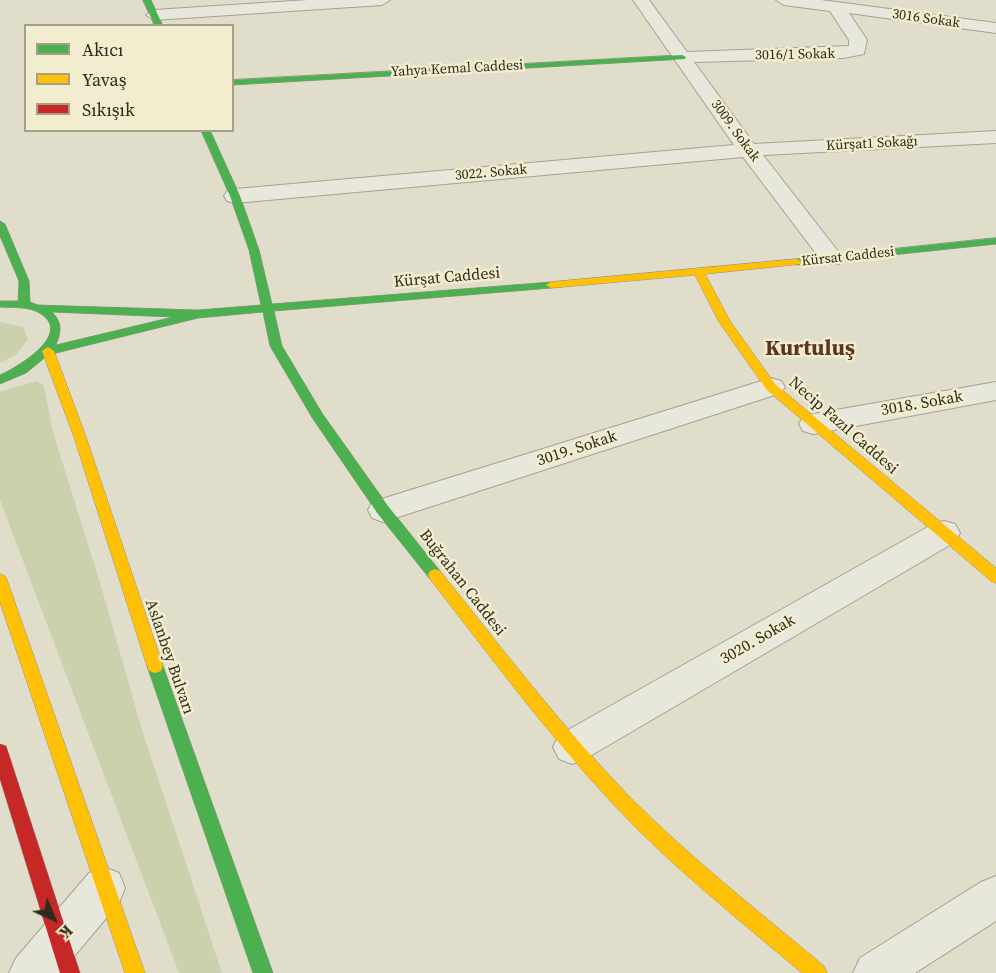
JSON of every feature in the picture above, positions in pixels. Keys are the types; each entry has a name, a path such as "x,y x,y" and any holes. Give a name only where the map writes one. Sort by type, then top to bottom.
{"main road":[{"path":"147,0 157,20"},
{"name":"Yahya Kemal Caddesi","path":"234,83 682,57"},
{"name":"Buğrahan Caddesi","path":"206,132 235,196 257,261 276,346 291,376 384,510 572,747 640,818 717,889 817,973"},
{"path":"0,224 24,281 24,304"},
{"name":"Kürsat Caddesi","path":"699,273 996,241"},
{"name":"Kürşat Caddesi","path":"0,304 24,304 40,308 198,314 699,273"},
{"name":"Necip Fazıl Caddesi","path":"699,273 725,322 771,387 996,577"},
{"path":"0,380 25,369 48,351 55,338 56,326 51,316 40,308"},
{"name":"Kürşat Caddesi","path":"48,351 198,314"},
{"name":"Aslanbey Bulvarı","path":"48,351 80,437 173,720 263,973"},
{"path":"0,580 135,973"},
{"path":"0,752 65,955"}],"street":[{"path":"157,20 382,0"},
{"name":"3009. Sokak","path":"641,0 748,150 832,259"},
{"name":"3016 Sokak","path":"784,0 996,28"},
{"path":"923,0 923,18"},
{"name":"3016/1 Sokak","path":"682,57 843,53 858,50 858,40 836,7"},
{"name":"Kürşat1 Sokağı","path":"748,150 996,137"},
{"name":"3022. Sokak","path":"235,196 748,150"},
{"name":"3019. Sokak","path":"384,510 771,387"},
{"name":"3018. Sokak","path":"813,424 996,391"},
{"name":"3020. Sokak","path":"572,747 944,533"},
{"path":"31,973 65,955 104,888"},
{"path":"875,973 996,897"}],"green space":[{"path":"0,322 23,327 28,339 17,354 0,363"},
{"path":"36,381 44,386 52,429 101,586 142,730 222,973 179,973 0,500 0,392"}],"traffic: fast":[{"path":"147,0 158,24"},
{"path":"234,83 682,57"},
{"path":"206,132 235,196 254,250 276,346 317,416 383,510 435,575"},
{"path":"0,224 24,281 24,304"},
{"path":"797,262 996,241"},
{"path":"198,314 551,285"},
{"path":"0,304 27,305 45,311 54,320 56,332 50,345 39,358 22,370 0,380"},
{"path":"40,308 198,314 48,351"},
{"path":"155,666 263,973"}],"traffic: slow":[{"path":"551,285 797,262"},
{"path":"699,273 725,322 771,387 996,577"},
{"path":"48,351 80,437 155,666"},
{"path":"435,575 549,719 622,801 693,868 817,973"},
{"path":"0,580 135,973"}],"traffic: jam":[{"path":"0,752 70,973"}],"district":[{"name":"Kurtuluş","path":"810,349"}]}
